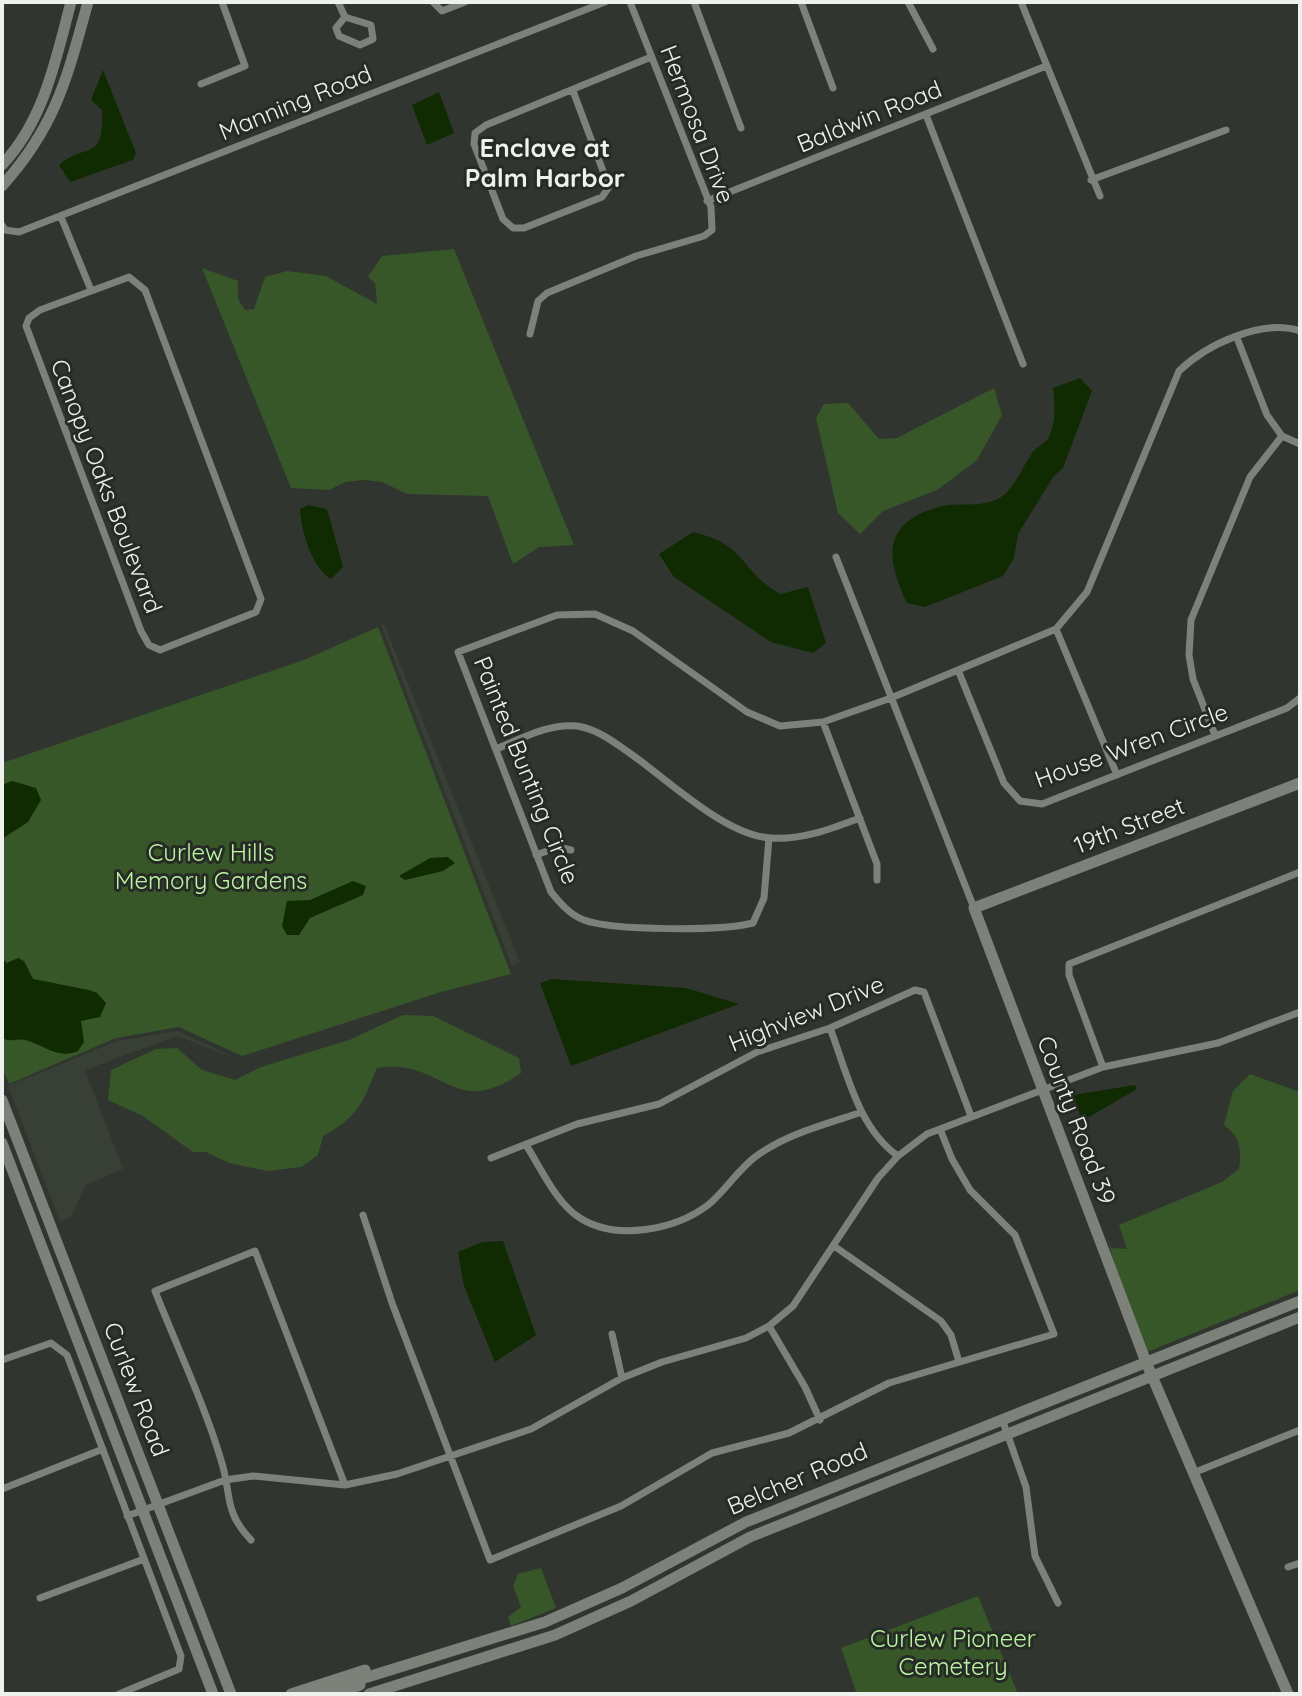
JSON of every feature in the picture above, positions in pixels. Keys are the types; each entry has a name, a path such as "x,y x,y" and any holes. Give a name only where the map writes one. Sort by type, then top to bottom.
{"main road":[{"path":"2,165 21,141 45,96 71,2"},
{"path":"2,186 48,126 69,72 88,2"},
{"name":"19th Street","path":"974,908 1300,783"},
{"name":"County Road 39","path":"974,908 1151,1376 1288,1694"},
{"name":"Curlew Road","path":"2,1100 231,1694"},
{"name":"Curlew Road","path":"2,1143 6,1162 213,1694"},
{"path":"6,1162 20,1172 45,1230 53,1232"},
{"name":"Belcher Road","path":"313,1694 502,1637 588,1605 746,1522 1300,1301"},
{"name":"Belcher Road","path":"369,1694 506,1653 569,1630 631,1601 750,1537 1300,1317"},
{"path":"174,1593 191,1618 220,1694"},
{"path":"291,1694 344,1674 413,1663"},
{"path":"336,1694 413,1663"}],"street":[{"path":"201,84 245,66 222,2"},
{"path":"338,2 345,17 371,25 375,34 373,39 360,45 339,36 336,28 345,17"},
{"path":"433,2 442,11 465,2"},
{"name":"Manning Road","path":"2,225 5,230 19,232 61,217 605,2"},
{"name":"Hermosa Drive","path":"530,334 538,301 547,293 636,256 704,236 713,224 707,201 630,2"},
{"path":"694,2 741,128"},
{"path":"801,2 833,88"},
{"path":"908,2 933,49"},
{"path":"1021,2 1100,196"},
{"path":"573,91 609,187 602,197 524,228 513,228 503,219 474,144 475,133 486,125 651,57"},
{"name":"Baldwin Road","path":"707,201 1046,66"},
{"path":"926,115 1023,364"},
{"path":"1091,180 1226,130"},
{"path":"61,217 91,290"},
{"name":"Canopy Oaks Boulevard","path":"129,277 145,290 261,599 256,612 160,650 149,645 141,631 26,326 29,318 40,310 91,290 129,277"},
{"path":"877,880 877,864 823,722 891,698 1056,629 1087,592 1179,371 1195,355 1237,338 1275,327 1300,331"},
{"path":"1237,338 1267,415 1282,436 1300,444"},
{"path":"1215,735 1193,679 1189,655 1191,620 1250,477 1282,436"},
{"name":"County Road 39","path":"836,557 974,908"},
{"name":"Painted Bunting Circle","path":"769,838 764,898 753,923 729,929 601,924 583,920 562,906 551,892 458,652 557,615 595,614 633,631 762,720 780,726 823,722"},
{"path":"1056,629 1117,775"},
{"name":"House Wren Circle","path":"958,670 1004,783 1020,801 1042,804 1287,708 1300,698"},
{"path":"496,749 556,727 591,730 722,820 769,838 817,833 860,818"},
{"path":"536,855 558,847 571,850"},
{"path":"1103,1067 1069,975 1069,964 1300,872"},
{"name":"Highview Drive","path":"491,1158 577,1124 659,1104 757,1052 830,1028 915,990 924,992 971,1116"},
{"path":"127,1516 225,1480 253,1476 345,1485 397,1474 546,1423 622,1378 680,1356 746,1338 769,1326 793,1306 878,1178 898,1156 940,1129 1103,1067 1218,1043 1300,1012"},
{"path":"830,1028 862,1112 876,1138 898,1156"},
{"path":"526,1145 559,1197 578,1217 613,1231 642,1229 689,1217 709,1204 740,1169 765,1150 794,1135 862,1112"},
{"path":"363,1215 392,1303 490,1560 621,1506 703,1456 789,1433 889,1383 1054,1334 1015,1235 970,1190 952,1159 940,1129"},
{"path":"834,1246 941,1321 951,1335 959,1362"},
{"path":"251,1540 236,1525 225,1496 222,1462 155,1291 255,1251 345,1485"},
{"path":"769,1326 805,1387 820,1420"},
{"path":"612,1334 622,1378"},
{"path":"2,1360 44,1344 58,1345 67,1355 181,1656 179,1669 119,1694"},
{"path":"1002,1419 1026,1487 1035,1556 1058,1603"},
{"path":"1193,1473 1300,1430"},
{"path":"2,1489 103,1449"},
{"path":"40,1598 144,1559"},
{"path":"1288,1567 1300,1563"}],"shaded area":[{"path":"103,70 136,153 133,160 70,182 59,165 91,149 100,138 102,110 91,100"},
{"path":"439,92 454,133 427,145 412,105"},
{"path":"1080,378 1092,391 1063,468 1053,477 1018,534 1014,558 1003,576 925,607 907,603 893,557 893,544 898,533 919,514 938,507 980,504 1004,495 1032,453 1049,437 1054,419 1053,388"},
{"path":"308,505 327,509 343,567 331,579 318,567 305,538 300,509"},
{"path":"693,532 725,544 768,586 781,594 808,587 826,643 813,653 771,642 674,577 659,554"},
{"path":"384,624 520,963 512,966 381,625"},
{"path":"12,781 36,788 41,800 28,822 2,839 2,785"},
{"path":"448,857 455,863 443,871 405,880 399,876 430,858"},
{"path":"353,881 366,886 363,895 310,918 299,935 287,935 282,926 287,901 310,900"},
{"path":"18,958 24,961 33,979 89,990 97,993 106,1003 100,1017 81,1021 84,1042 78,1051 57,1053 25,1040 2,1038 2,959 7,963"},
{"path":"552,979 686,988 739,1004 571,1066 540,983"},
{"path":"178,1031 238,1059 177,1036 85,1070 123,1169 86,1185 71,1217 60,1222 8,1086 117,1041"},
{"path":"1135,1085 1137,1089 1082,1121 1073,1095"},
{"path":"503,1241 536,1335 495,1362 464,1286 458,1252 482,1242"}],"green space":[{"path":"454,249 574,545 539,547 513,564 488,496 407,494 382,482 364,480 345,482 329,490 291,488 202,268 238,281 238,299 245,310 254,309 265,277 287,271 326,276 377,304 375,283 368,277 382,256"},
{"path":"994,388 1002,415 977,460 937,490 883,511 860,534 838,513 816,418 824,404 848,403 879,439 897,438"},
{"name":"Curlew Hills Memory Gardens","path":"378,627 511,974 441,992 242,1056 179,1027 116,1038 9,1084 2,1067 2,763 304,660"},
{"path":"403,1015 433,1016 519,1058 521,1073 498,1086 479,1091 463,1090 418,1071 400,1067 377,1068 358,1108 352,1116 323,1136 318,1155 301,1167 267,1171 229,1163 206,1152 193,1152 143,1116 108,1100 111,1070 156,1049 177,1048 202,1070 235,1080 261,1067 349,1040"},
{"path":"1250,1074 1300,1092 1300,1290 1147,1352 1115,1270 1108,1238 1111,1248 1127,1249 1119,1225 1222,1182 1239,1169 1239,1144 1224,1125 1233,1091"},
{"path":"541,1568 556,1608 511,1626 508,1617 521,1607 513,1586 518,1574"},
{"name":"Curlew Pioneer Cemetery","path":"978,1596 1018,1694 857,1694 841,1648"}],"district":[{"name":"Enclave at Palm Harbor","path":"545,162"}]}
